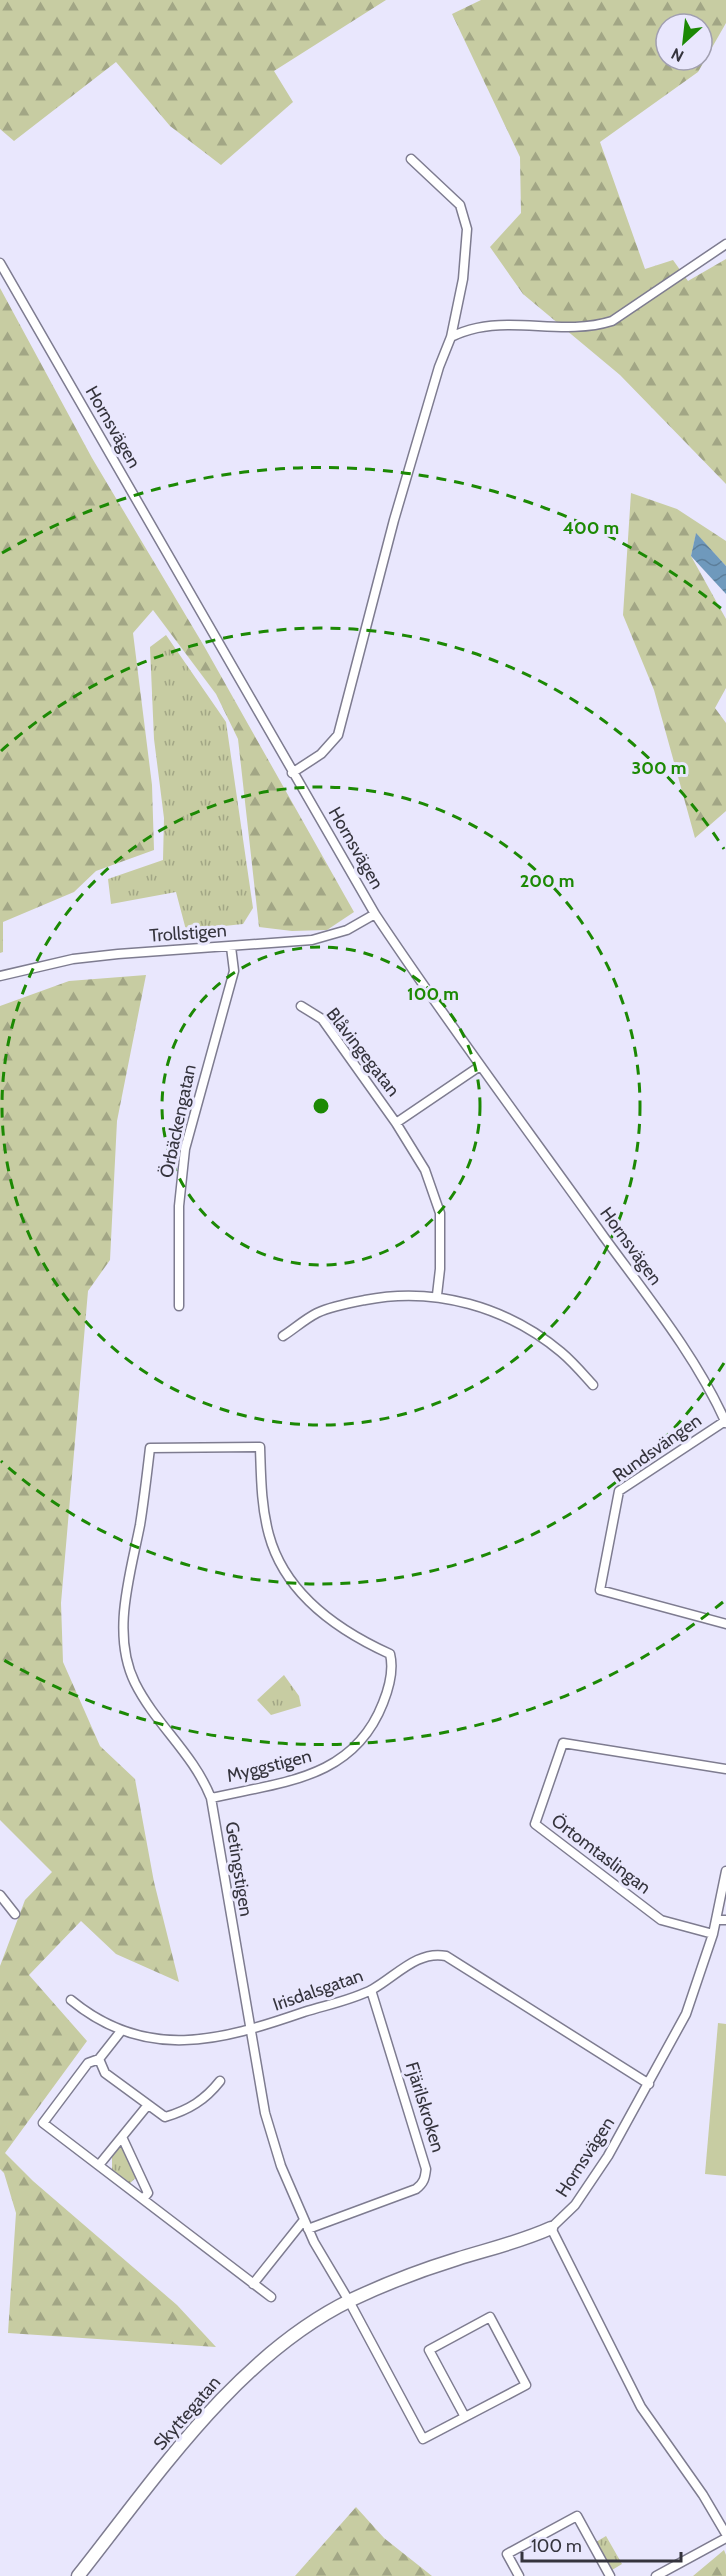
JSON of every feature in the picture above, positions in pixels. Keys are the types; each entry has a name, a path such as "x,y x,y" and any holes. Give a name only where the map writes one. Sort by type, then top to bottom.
{"street":[{"path":"292,773 321,754 338,735 391,531 439,367 451,337 463,279 467,229 465,217 453,196 411,159"},
{"path":"451,337 478,328 499,326 595,327 612,321 726,244"},
{"name":"Hornsvägen","path":"0,263 375,914 480,1066 695,1366 726,1422"},
{"name":"Trollstigen","path":"0,976 73,959 294,942 329,936 347,930 375,914"},
{"name":"Örbäckengatan","path":"179,1306 181,1177 191,1122 234,972 231,947"},
{"name":"Blåvingegatan","path":"301,1006 322,1019 396,1123 425,1170 440,1213 440,1269 437,1295"},
{"name":"Blåvingegatan","path":"396,1123 480,1066"},
{"path":"283,1336 315,1314 334,1306 385,1296 437,1295 475,1305 520,1324 563,1354 593,1385"},
{"name":"Rundsvängen","path":"726,1422 619,1491 600,1590 726,1624"},
{"name":"Myggstigen","path":"150,1448 260,1447 264,1514 276,1557 287,1575 318,1611 340,1629 390,1654 392,1662 385,1698 378,1716 355,1749 319,1772 298,1779 211,1798"},
{"name":"Getingstigen","path":"150,1448 144,1500 125,1599 124,1640 134,1681 146,1702 197,1768 211,1798 265,2113 281,2166 306,2225 349,2301"},
{"name":"Örtomtaslingan","path":"712,1934 661,1920 535,1824 563,1743 726,1769"},
{"name":"Hornsvägen","path":"551,2228 575,2205 608,2156 686,2014 716,1920 726,1871"},
{"path":"0,1895 15,1914"},
{"path":"716,1920 726,1920"},
{"name":"Irisdalsgatan","path":"71,2000 92,2017 121,2031 168,2041 216,2037 252,2030 371,1990 426,1955 446,1956 649,2084"},
{"name":"Fjärilskroken","path":"306,2225 416,2189 425,2177 426,2169 371,1990"},
{"path":"121,2031 99,2060 88,2063 43,2123 271,2296"},
{"path":"99,2060 105,2073 165,2117 183,2112 207,2097 220,2081"},
{"path":"99,2165 147,2106"},
{"path":"122,2137 148,2193 143,2199"},
{"path":"253,2284 306,2225"},
{"path":"551,2228 641,2407 703,2495 726,2536 656,2576"},
{"name":"Skyttegatan","path":"78,2576 183,2444 239,2382 301,2331 349,2301 408,2276 457,2259 512,2245 551,2228"},
{"path":"349,2301 423,2439 465,2417 526,2385 490,2317 429,2349 465,2417"},
{"path":"519,2576 507,2554 577,2516 610,2576"}],"green space":[{"path":"0,0 386,0 274,71 293,102 221,165 170,126 116,62 14,141 0,129"},
{"path":"481,0 726,0 726,23 714,44 714,12 654,12 654,72 698,72 600,142 645,269 673,260 688,281 726,259 726,484 620,375 523,294 490,247 521,213 520,157 452,14"},
{"path":"0,288 92,458 204,646 354,912 327,930 292,931 259,927 238,739 216,694 153,610 133,633 152,785 154,850 96,871 74,892 3,922 3,952 0,953"},
{"path":"631,493 677,509 726,541 726,566 696,534 691,556 726,619 726,688 715,708 726,723 726,811 695,838 654,690 623,615"},
{"path":"166,635 226,722 253,908 243,924 186,930 176,892 111,904 108,879 163,860 164,818 154,739 150,647"},
{"path":"146,975 117,1121 110,1260 88,1291 61,1603 63,1662 100,1746 135,1779 154,1882 179,1982 116,1954 81,1921 29,1975 87,2041 5,2153 33,2181 177,2305 216,2347 8,2333 16,2213 4,2173 0,2169 0,1966 25,1900 52,1872 0,1820 0,1006 69,981"},
{"path":"284,1675 299,1696 301,1706 271,1715 257,1700"},
{"path":"718,2023 726,2024 726,2176 705,2174"},
{"path":"121,2144 138,2176 129,2184 112,2170 112,2156"},
{"path":"356,2507 384,2538 432,2576 295,2576"},
{"path":"606,2536 622,2564 612,2570 596,2542"},
{"path":"724,2550 726,2576 693,2576"}],"water":[{"path":"696,533 726,566 726,594 691,556"}]}
